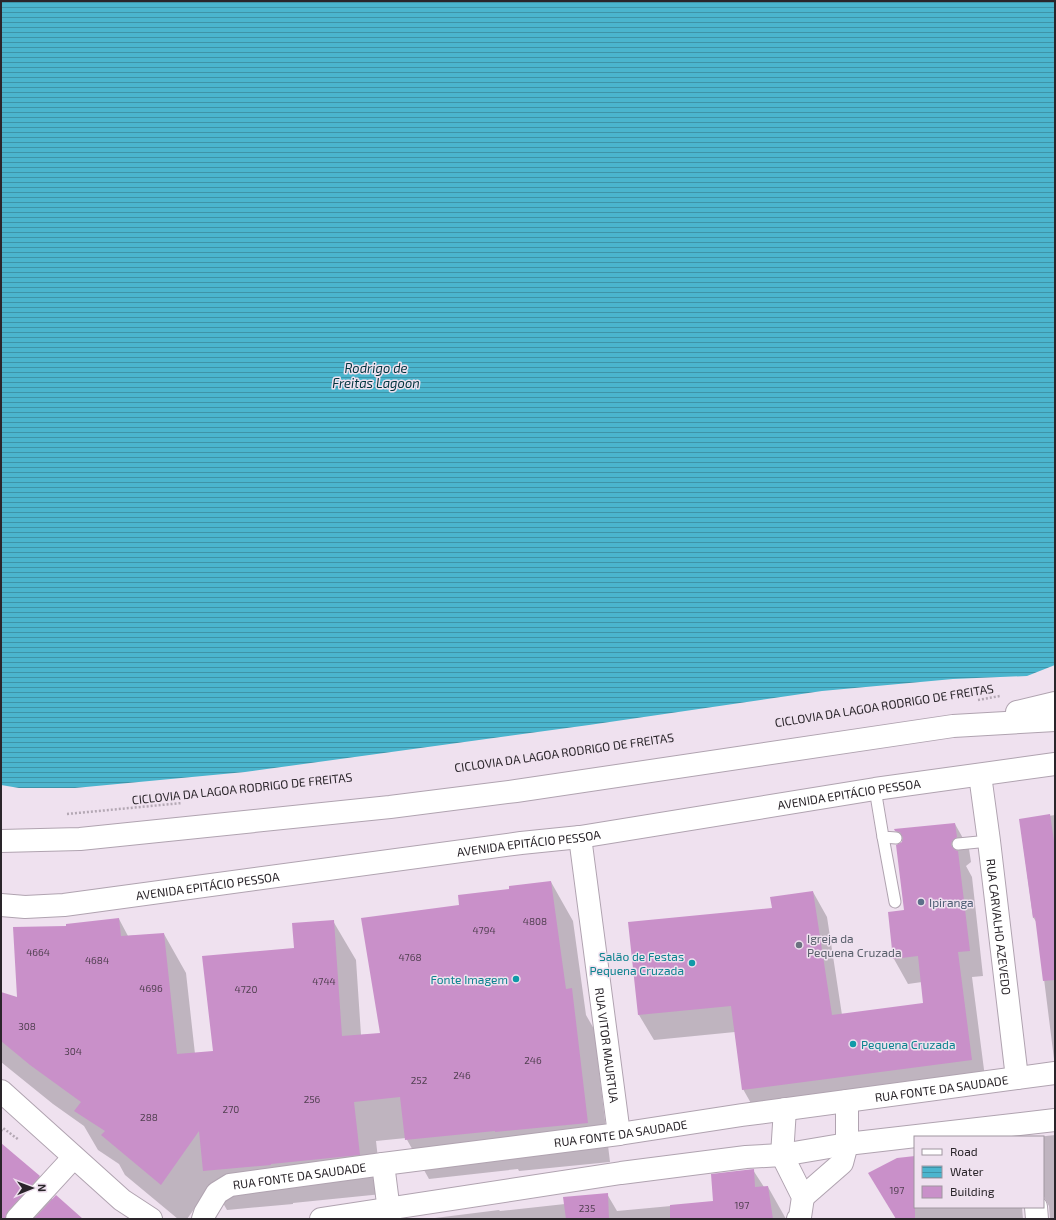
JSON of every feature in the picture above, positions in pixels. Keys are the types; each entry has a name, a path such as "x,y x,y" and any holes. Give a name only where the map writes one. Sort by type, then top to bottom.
{"main road":[{"path":"1,842 80,839 390,807 516,791 953,726 1055,703"},
{"path":"953,726 1055,720"},
{"name":"AVENIDA EPITÁCIO PESSOA","path":"1,904 25,907 64,905 521,843 580,837 875,789 1055,764"},
{"name":"RUA CARVALHO AZEVEDO","path":"980,775 1016,1078"},
{"name":"RUA VITOR MAURTUA","path":"580,837 620,1134"},
{"name":"RUA FONTE DA SAUDADE","path":"203,1219 217,1193 230,1185 620,1134 742,1115 1055,1073"},
{"path":"2,1093 122,1200 136,1216"},
{"path":"801,1213 842,1163 847,1144 847,1101"},
{"path":"785,1109 782,1155 801,1213"},
{"path":"957,1136 1025,1131 1055,1120"},
{"path":"321,1219 389,1213 621,1173 746,1157 782,1155 847,1144 914,1139"},
{"path":"17,1219 74,1156"},
{"path":"383,1164 389,1213"},
{"path":"1036,1208 1037,1219"}],"lane":[{"path":"875,789 895,902"},
{"path":"883,837 896,838"},
{"path":"958,844 989,841"}],"path":[{"name":"CICLOVIA DA LAGOA RODRIGO DE FREITAS","path":"977,700 1000,696"},
{"name":"CICLOVIA DA LAGOA RODRIGO DE FREITAS","path":"61,815 188,803"}],"water":[{"name":"Rodrigo de Freitas Lagoon","path":"1,1 1055,1 1055,665 1027,676 953,679 822,691 589,725 245,772 75,788 19,788 1,785"}],"building":[{"path":"1050,814 1055,848 1055,980 1043,981 1035,917 1033,918 1019,819"},
{"path":"955,823 957,837 952,841 951,845 958,851 970,951 958,952 972,1060 742,1090 731,1006 638,1015 628,922 772,908 770,897 813,891 832,1015 923,1003 918,956 893,959 888,912 904,910 896,845 902,842 903,838 900,832 895,831 894,829"},
{"path":"551,881 566,989 572,988 588,1123 405,1140 400,1097 354,1102 360,1155 203,1171 199,1131 161,1185 101,1135 105,1131 74,1111 81,1102 30,1065 1,1041 1,992 17,997 13,927 66,926 66,924 119,918 121,936 164,933 177,1054 213,1051 202,956 294,948 292,923 334,920 342,1036 380,1033 361,918 459,905 458,895 509,889 509,886"},
{"path":"1,1143 40,1176 8,1211 5,1219 1,1219"},
{"path":"914,1156 915,1219 896,1219 868,1173 897,1158"},
{"path":"754,1169 755,1187 768,1186 773,1219 670,1219 670,1205 713,1201 711,1174"},
{"path":"608,1193 609,1219 566,1219 563,1197"},
{"path":"56,1195 83,1219 34,1219"}],"place":[{"name":"Ipiranga","path":"921,902"},
{"name":"Igreja da Pequena Cruzada","path":"799,945"},
{"name":"Salão de Festas Pequena Cruzada","path":"692,963"},
{"name":"Fonte Imagem","path":"516,979"},
{"name":"Pequena Cruzada","path":"853,1044"}]}
